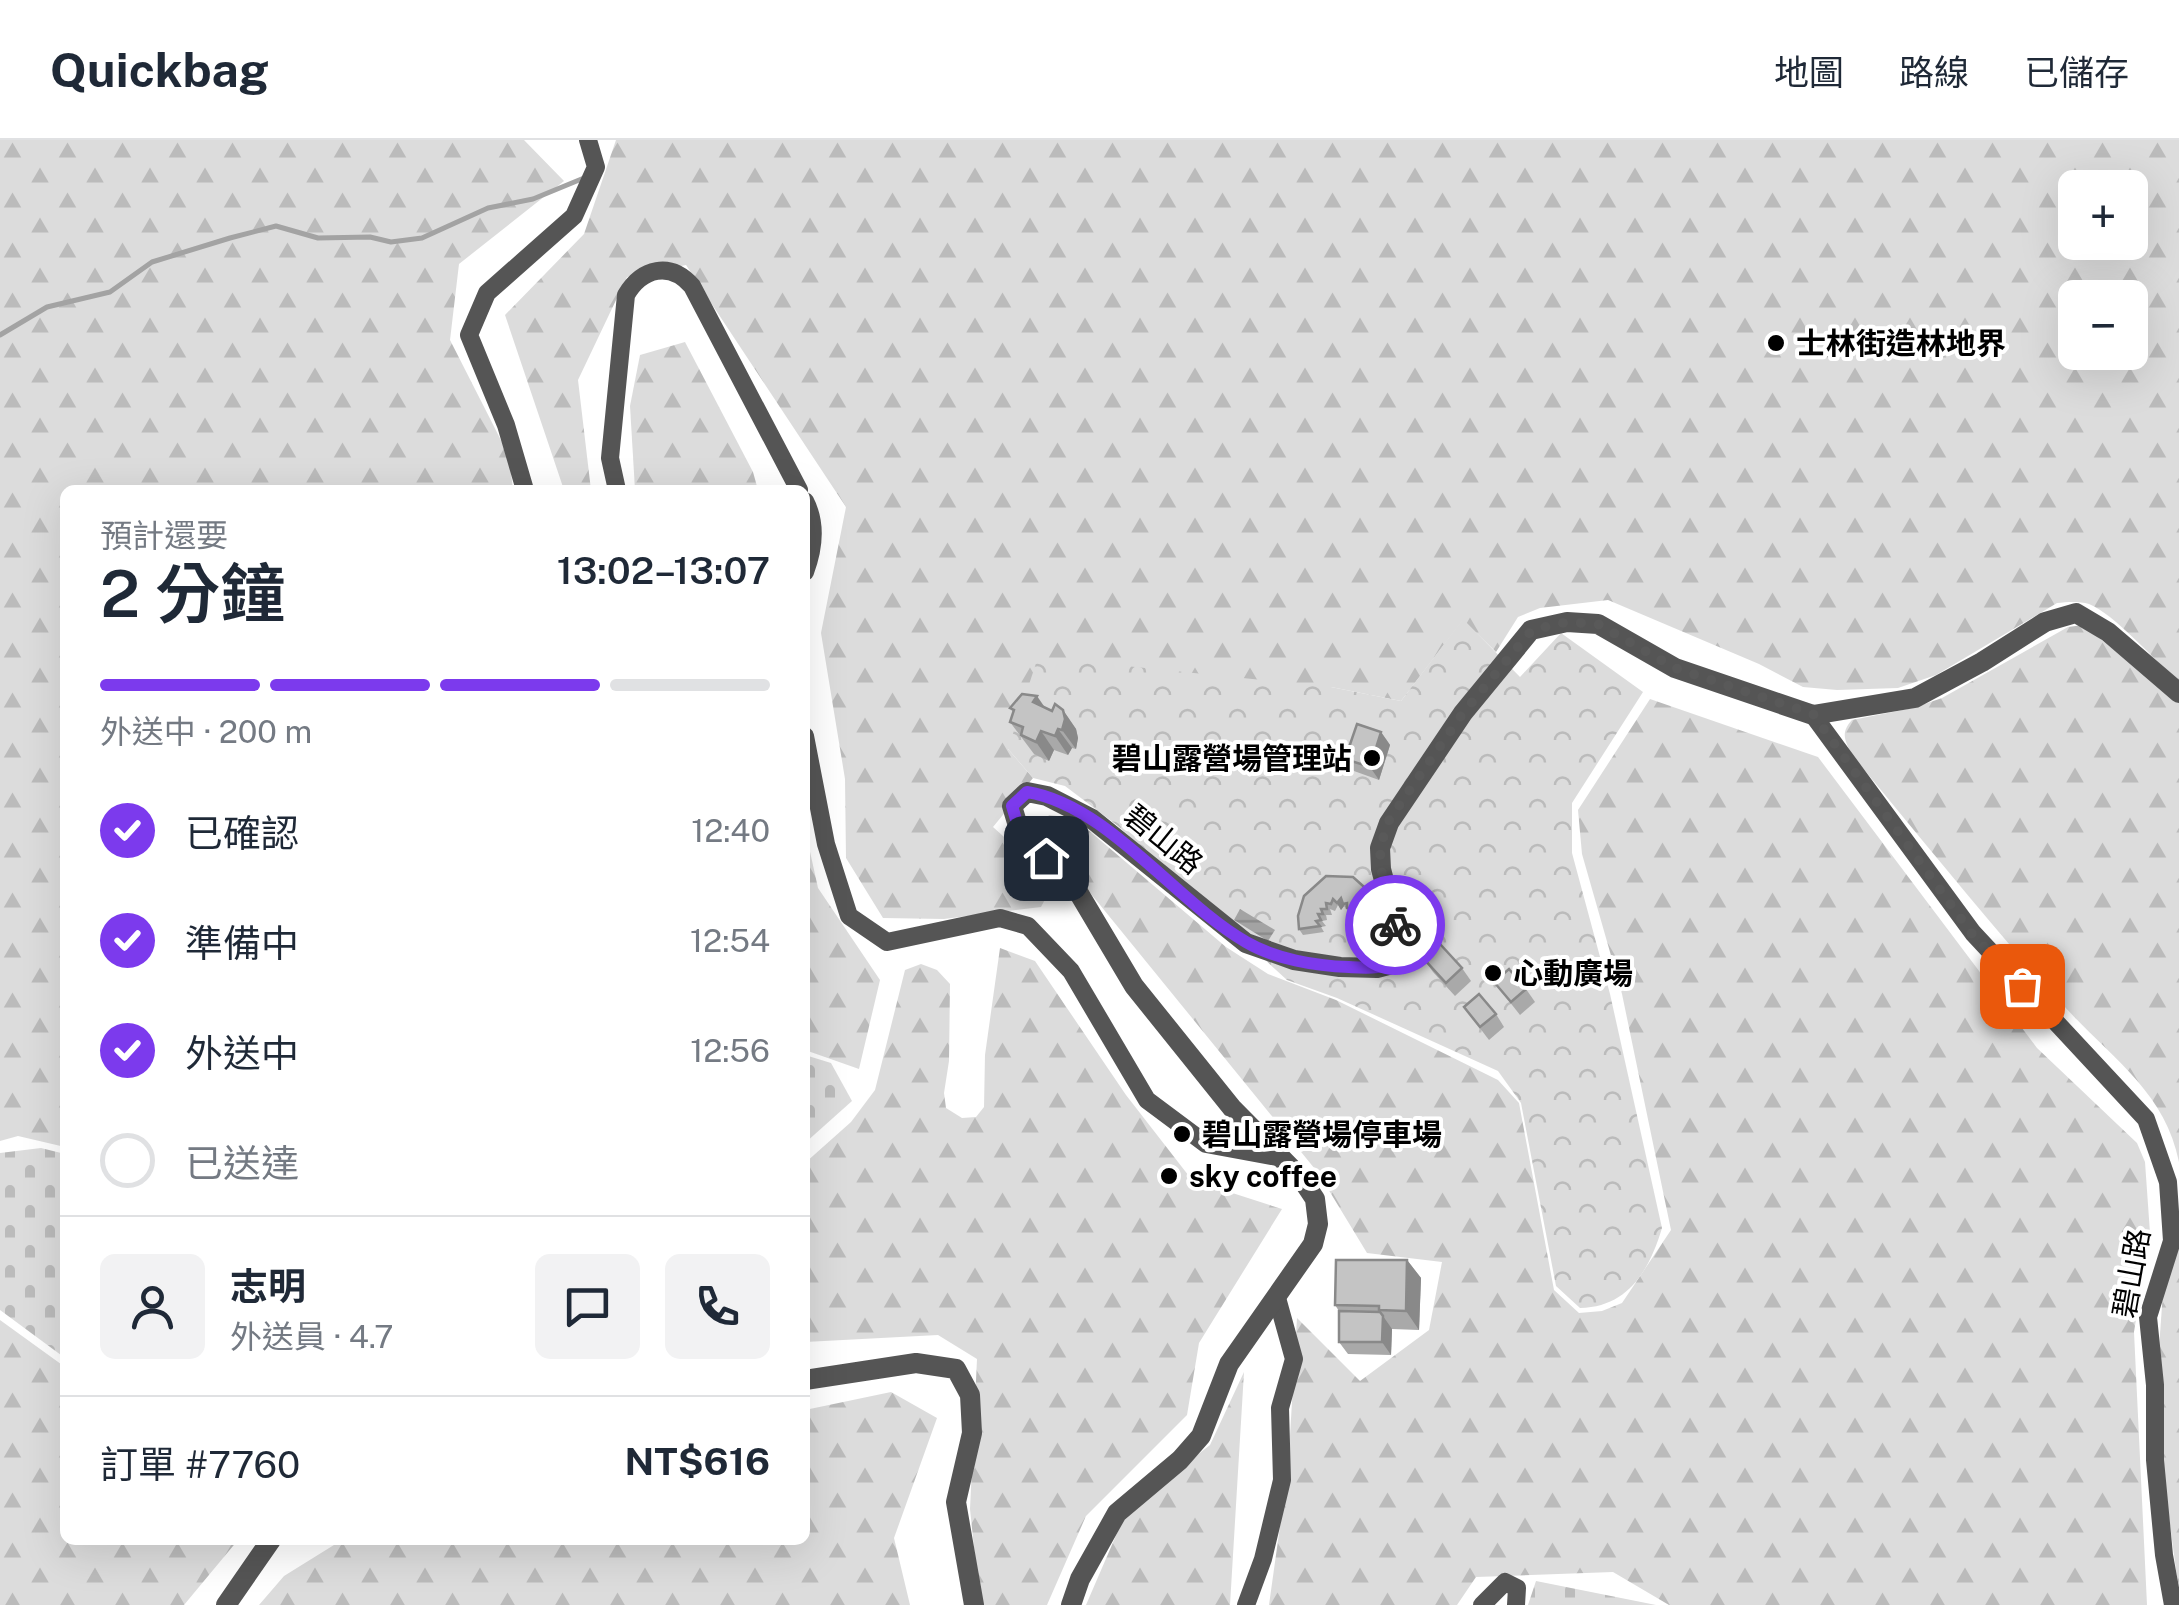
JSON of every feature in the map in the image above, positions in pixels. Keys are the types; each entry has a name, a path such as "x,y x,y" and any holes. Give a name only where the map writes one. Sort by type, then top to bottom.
{"street":[{"path":"524,485 506,425 468,335 487,293 574,216 596,168 588,140"},
{"path":"615,485 610,458 626,295 632,284 668,269 681,273 692,286 796,485"},
{"path":"810,510 814,548 810,559"},
{"name":"碧山路","path":"1071,1605 1080,1579 1117,1514 1180,1460 1200,1436 1229,1364 1313,1244 1318,1224 1315,1199 1301,1178 1232,1108 1134,986 1071,880 1021,836 1012,806 1027,792 1047,796 1092,819 1246,943 1294,960 1377,968 1392,964 1399,957 1398,937 1381,869 1380,848 1388,822 1463,713 1532,630 1567,622 1598,624 1675,668 1813,714 1915,698 2045,622 2076,613 2108,632 2179,693"},
{"name":"碧山路","path":"1813,714 1972,934 2146,1119 2168,1182 2172,1241 2148,1318 2156,1385 2155,1460 2164,1555 2174,1605"},
{"path":"810,762 826,844 849,916 887,942 1000,918 1028,926 1070,971 1146,1100 1206,1144 1277,1157"},
{"path":"1246,1605 1264,1559 1282,1480 1280,1408 1294,1359 1277,1298"},
{"path":"810,1379 916,1363 956,1369 970,1395 972,1433 956,1502 974,1605"},
{"path":"226,1605 268,1545"},
{"path":"1482,1605 1505,1582 1517,1588 1516,1605"}],"green space":[{"path":"0,140 524,140 564,181 459,264 450,340 509,456 512,485 60,485 60,1146 18,1136 0,1141"},
{"path":"616,140 2179,140 2179,683 2110,617 2081,602 2057,603 1936,675 1898,688 1837,690 1803,687 1759,664 1608,600 1540,608 1518,617 1496,652 1463,620 1401,701 1331,687 1008,749 1033,778 993,827 1054,882 1041,907 944,919 883,918 846,858 845,779 821,633 846,507 686,265 627,277 578,380 590,485 562,485 505,315 584,234"},
{"path":"685,342 757,485 635,485 630,406 640,355"},
{"path":"1463,619 1520,677 1561,633 1643,692 1572,803 1572,853 1610,994 1662,1228 1634,1284 1624,1294 1597,1306 1580,1308 1556,1286 1521,1103 1498,1071 1337,998 1287,980 1118,826 1065,786 1033,778 1008,749 1038,657 1331,687 1401,701"},
{"path":"2083,625 2179,702 2179,1162 2172,1137 2148,1095 1983,913 1852,755 1845,737 1852,720 1942,698 2068,627"},
{"path":"1650,699 1818,757 2037,1048 2137,1143 2145,1162 2150,1233 2134,1332 2147,1605 1669,1605 1613,1572 1476,1577 1457,1605 1269,1605 1288,1469 1297,1318 1360,1381 1429,1330 1442,1262 1367,1253 1319,1174 1039,830 1049,815 1074,818 1226,947 1268,974 1336,1000 1498,1080 1519,1103 1554,1290 1579,1313 1602,1311 1622,1303 1671,1230 1622,994 1582,854 1578,810"},
{"path":"810,852 818,888 880,980 859,1069 810,1052"},
{"path":"1000,948 1035,961 1126,1095 1192,1180 1282,1209 1199,1343 1187,1415 1086,1516 1047,1605 980,1605 970,1509 977,1359 938,1335 810,1342 810,1159 851,1122 875,1090 905,970 921,964 937,970 950,984 949,1061 944,1093 946,1108 962,1118 976,1117 984,1107 985,1055"},
{"path":"810,1057 831,1063 852,1101 810,1139"},
{"path":"41,1148 60,1153 60,1354 0,1310 0,1153"},
{"path":"2179,1222 2179,1592 2164,1480 2159,1348 2163,1292"},
{"path":"0,1320 60,1363 60,1545 234,1545 184,1605 0,1605"},
{"path":"1244,1372 1230,1605 1086,1605 1127,1510 1210,1445"},
{"path":"891,1392 937,1418 894,1538 910,1605 259,1605 284,1576 334,1545 810,1545 810,1409"},
{"path":"1536,1581 1656,1605 1528,1605"}],"shaded area":[{"path":"1240,909 1275,930 1268,941 1234,920"}],"building":[{"path":"1022,694 1037,696 1033,702 1052,711 1055,704 1063,710 1062,730 1058,729 1055,736 1041,731 1036,742 1021,735 1023,727 1010,722 1014,710 1010,708"},
{"path":"1357,724 1381,732 1370,767 1345,759"},
{"path":"1326,876 1353,877 1372,894 1378,911 1370,938 1351,927 1352,909 1341,898 1321,909 1321,920 1316,921 1320,926 1299,929 1304,896"},
{"path":"1440,944 1462,968 1446,983 1424,959"},
{"path":"1509,969 1526,989 1511,1002 1494,982"},
{"path":"1479,994 1496,1014 1480,1027 1464,1007"},
{"path":"1336,1260 1407,1260 1406,1311 1335,1305"},
{"path":"1339,1311 1380,1312 1382,1342 1339,1342"}],"waterway":[{"path":"0,335 47,307 110,292 152,262 230,238 276,226 318,238 370,237 391,242 422,238 488,208 533,199 584,178"}],"way so far":[{"path":"1395,925 1381,869 1380,848 1388,822 1463,713 1532,630 1567,622 1598,624 1675,668 1813,714 1972,934 2022,986"}],"place":[{"name":"士林街造林地界","path":"1776,343"},
{"name":"碧山露營場管理站","path":"1372,758"},
{"name":"心動廣場","path":"1493,973"},
{"name":"碧山露營場停車場","path":"1182,1134"},
{"name":"sky coffee","path":"1169,1176"}],"route":[{"path":"1046,858 1021,836 1012,806 1027,792 1047,796 1092,819 1246,943 1294,960 1377,968 1392,964 1399,957 1395,925"}]}
